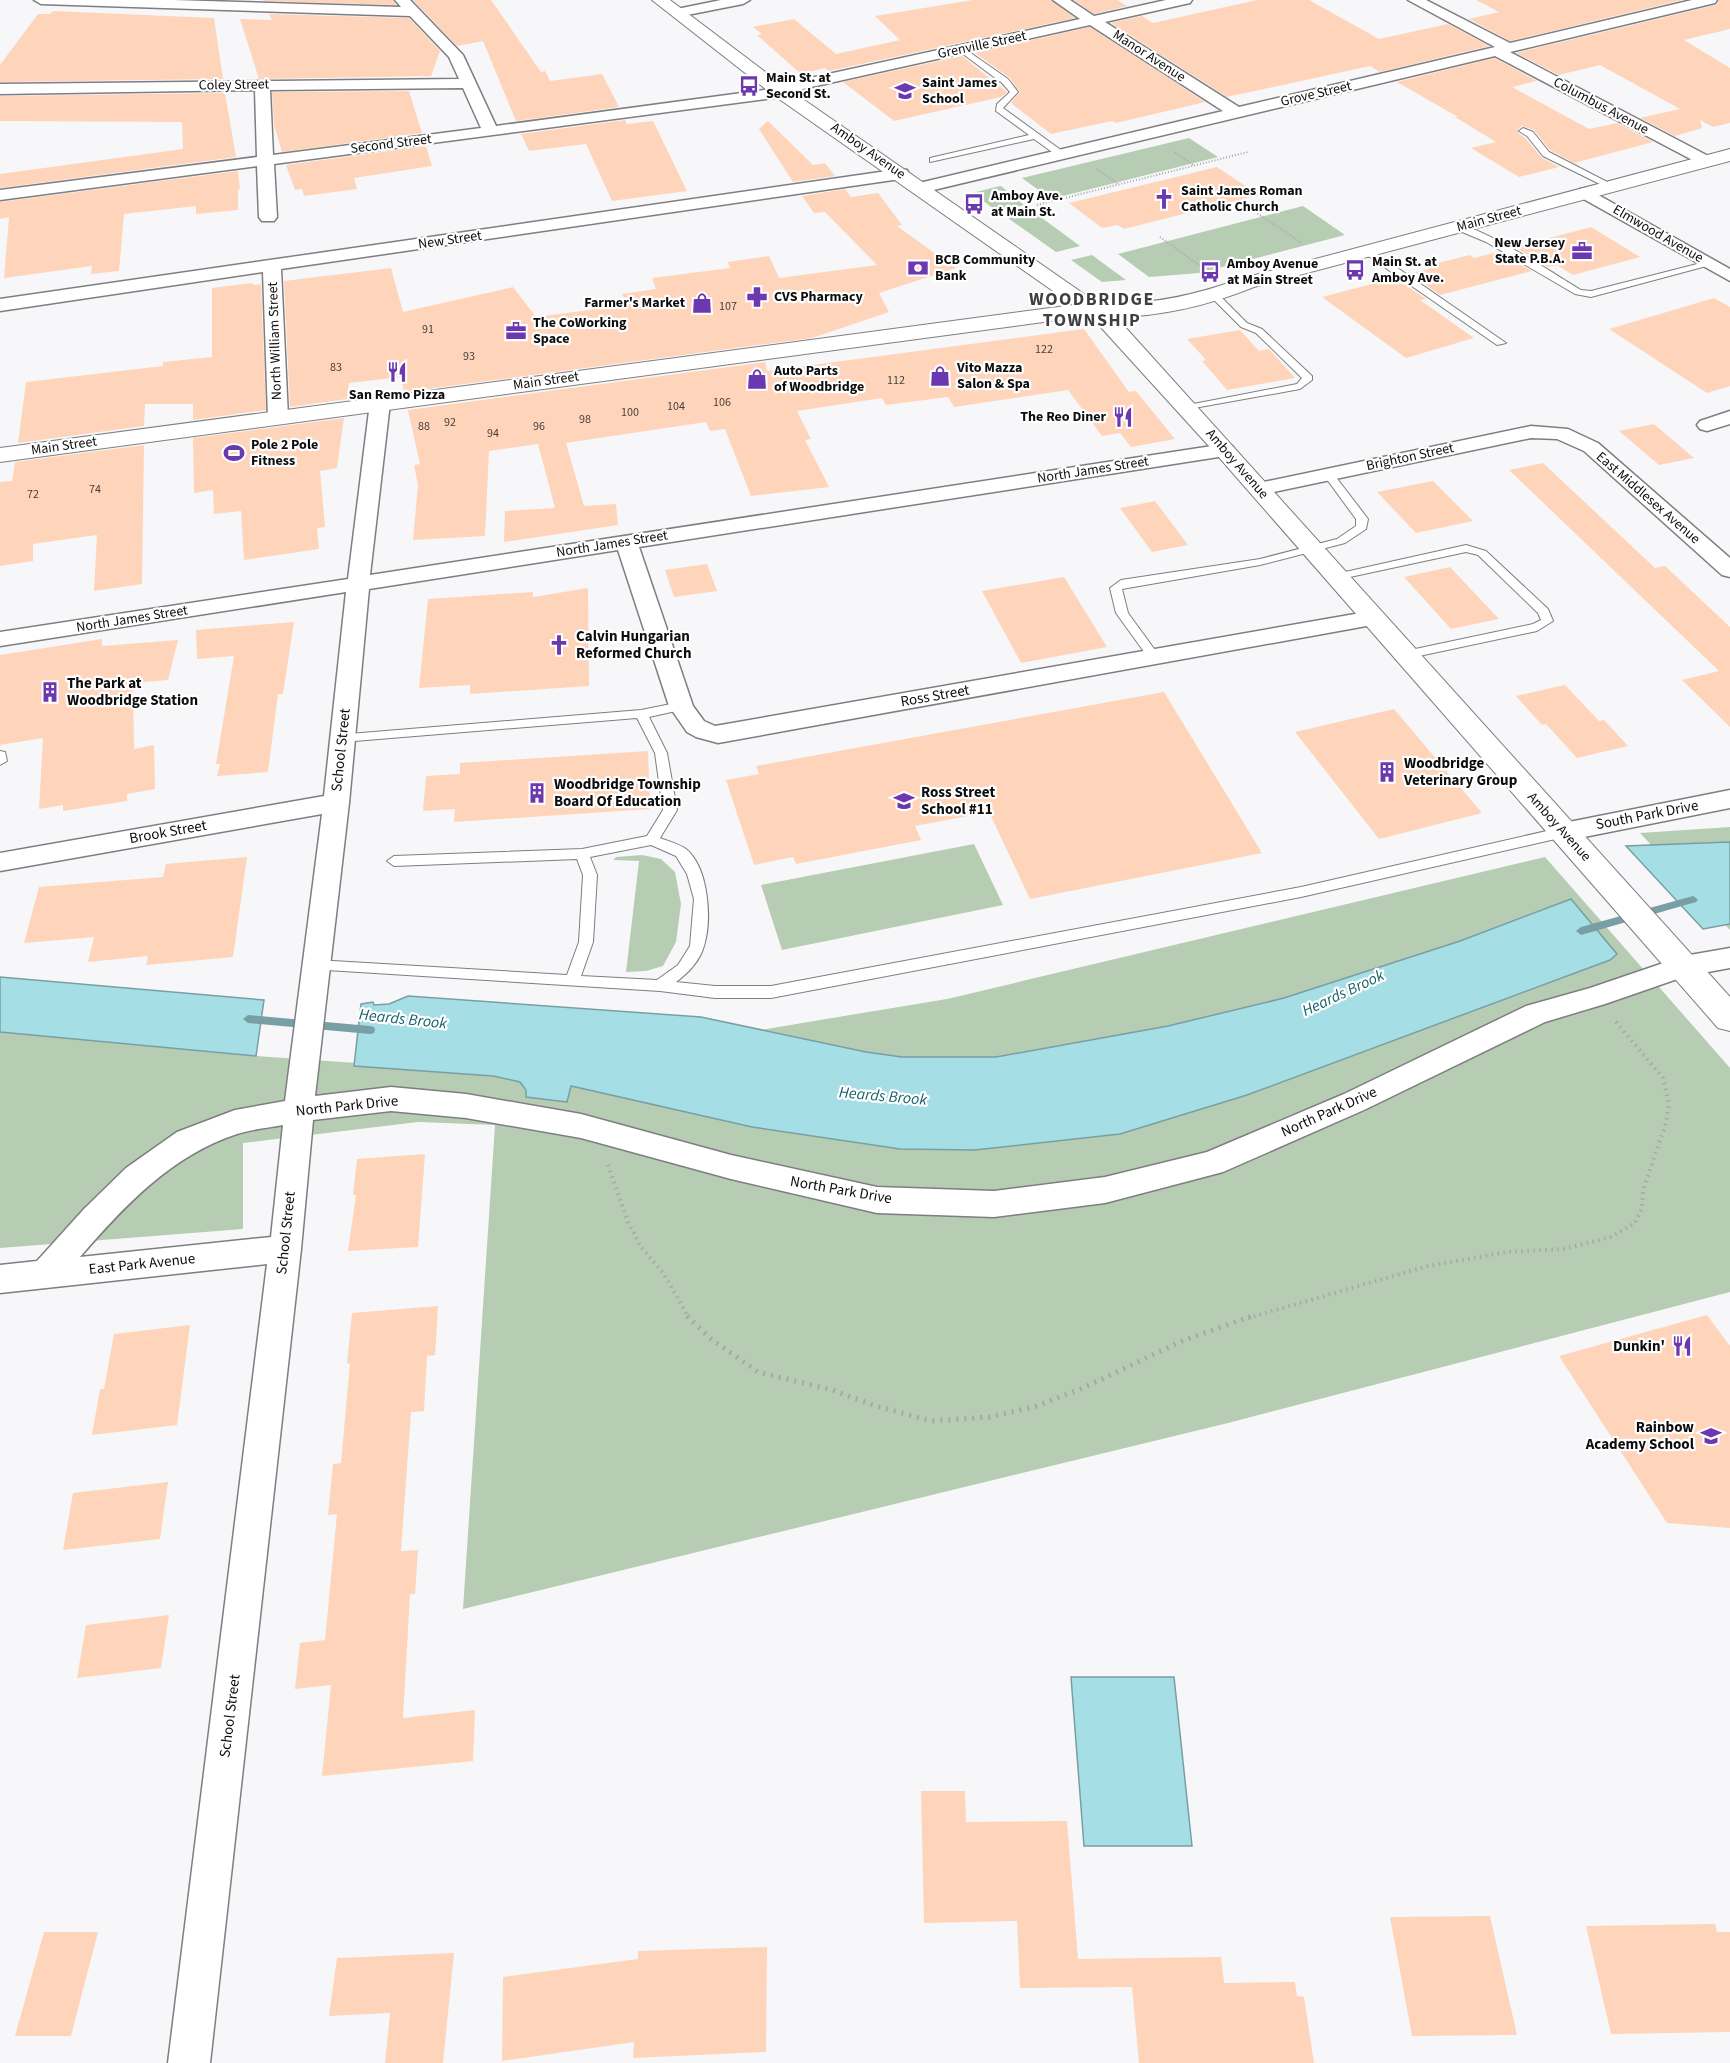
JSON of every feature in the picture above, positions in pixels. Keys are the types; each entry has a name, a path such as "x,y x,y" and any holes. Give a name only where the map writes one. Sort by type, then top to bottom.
{"main road":[{"name":"Amboy Avenue","path":"660,0 780,91 921,188 1092,309 1115,328 1730,1019"},
{"name":"Main Street","path":"0,455 1092,309 1148,310 1730,155"}],"street":[{"path":"41,0 414,12"},
{"path":"402,0 456,55 490,131"},
{"path":"677,13 743,0"},
{"name":"Manor Avenue","path":"1060,0 1237,113"},
{"name":"Grenville Street","path":"780,91 1185,0"},
{"name":"Columbus Avenue","path":"1415,0 1706,161"},
{"name":"Grove Street","path":"921,188 1708,0"},
{"name":"Coley Street","path":"0,89 469,83"},
{"path":"262,85 268,217"},
{"name":"Second Street","path":"0,195 755,97 780,91"},
{"name":"New Street","path":"0,305 901,174"},
{"name":"Elmwood Avenue","path":"1586,193 1730,276"},
{"name":"North William Street","path":"272,266 278,417"},
{"name":"School Street","path":"189,2063 285,1249 304,1060 336,803 358,584 380,403"},
{"path":"1707,425 1730,417"},
{"name":"Brighton Street","path":"1259,489 1531,432 1561,433"},
{"name":"East Middlesex Avenue","path":"1561,433 1591,447 1730,570"},
{"name":"North James Street","path":"0,639 1225,450"},
{"name":"Ross Street","path":"626,542 681,706 692,723 703,732 718,735 1372,618"},
{"name":"South Park Drive","path":"1564,832 1730,799"},
{"name":"Brook Street","path":"0,862 336,803"},
{"name":"North Park Drive","path":"46,1274 95,1218 137,1178 188,1141 235,1122 299,1110 391,1099 466,1106 582,1126 795,1183 877,1200 994,1204 1105,1190 1212,1162 1354,1102 1536,1014 1595,997 1684,966 1730,958"},
{"name":"East Park Avenue","path":"0,1279 285,1249"}],"lane":[{"path":"962,49 1005,81 1014,92 999,109 1062,155"},
{"path":"1523,131 1530,134 1546,154 1611,186"},
{"path":"933,160 1036,136"},
{"path":"1458,227 1489,240 1578,292 1591,294 1709,264"},
{"path":"1367,251 1501,343"},
{"path":"1187,408 1300,386 1308,378 1259,331 1244,325 1229,288"},
{"path":"1154,657 1122,613 1116,588 1121,584 1260,562 1341,541 1362,527 1362,519 1328,474"},
{"path":"1336,577 1466,548 1482,553 1544,612 1547,621 1537,627 1405,655"},
{"path":"342,738 641,714 681,706"},
{"path":"641,714 661,753 670,810 652,840"},
{"path":"0,755 0,760"},
{"path":"316,965 572,980 715,992 771,992 1343,884 1564,832"},
{"path":"394,861 582,854 652,840 681,853 694,873 701,899 697,947 682,969 660,986"},
{"path":"572,980 586,942 590,875 582,854"}],"path":[{"path":"1037,205 1248,152"},
{"path":"1255,212 1329,261"},
{"path":"1160,237 1229,288"},
{"path":"609,1133 607,1158 628,1222 641,1247 664,1274 686,1315 711,1339 758,1372 832,1390 876,1406 931,1420 989,1417 1034,1407 1182,1341 1268,1311 1368,1285 1428,1266 1507,1252 1564,1249 1611,1237 1635,1223 1642,1209 1643,1190 1666,1123 1669,1104 1664,1078 1595,997"}],"green space":[{"path":"1189,138 1218,157 1051,199 1022,178"},
{"path":"1001,186 1024,205 997,211 972,193"},
{"path":"1303,206 1345,235 1199,273 1149,277 1118,254"},
{"path":"1031,210 1080,246 1056,252 1005,216"},
{"path":"1092,255 1126,280 1102,282 1071,260"},
{"path":"1730,827 1730,930 1640,833"},
{"path":"974,844 1003,905 782,950 761,885"},
{"path":"642,855 661,859 675,872 681,904 676,942 663,966 646,971 626,972 639,861 613,860 616,857"},
{"path":"1545,857 1730,1068 1730,1292 1228,1423 463,1609 495,1125 418,1122 243,1143 243,1229 0,1248 0,1032 256,1056 500,1073 947,999"}],"water":[{"path":"1730,842 1730,924 1703,929 1626,846"},
{"path":"1571,899 1617,954 1610,960 1247,1095 1120,1134 975,1150 900,1149 752,1127 571,1086 567,1102 526,1097 526,1090 520,1082 493,1076 354,1066 361,1004 373,1002 374,1005 389,1004 408,996 701,1017 866,1052 902,1057 996,1057 1168,1026 1284,998 1460,941"},
{"path":"0,977 264,1000 256,1056 0,1032"},
{"path":"1071,1677 1174,1677 1192,1846 1084,1846"}],"building":[{"path":"393,0 396,5 263,1"},
{"path":"413,0 491,0 541,72 545,71 550,81 602,74 619,107 516,121 483,41 457,46"},
{"path":"973,0 1051,0 1075,18 829,71 825,68 801,74 757,35 762,34 753,27 794,19 836,54 900,40 875,16"},
{"path":"1074,0 1117,0 1127,6 1094,14"},
{"path":"1257,0 1309,0 1379,39 1448,24 1489,46 1380,72 1370,66 1227,97 1111,23 1142,16 1153,23"},
{"path":"1476,0 1682,0 1510,41 1469,19 1499,12"},
{"path":"1719,0 1730,0 1730,29 1684,40 1730,68 1730,123 1713,127 1700,120 1702,128 1675,136 1640,118 1680,109 1600,65 1559,75 1516,53 1716,5"},
{"path":"53,11 214,18 223,79 0,82 0,65 38,14 50,14"},
{"path":"269,14 409,18 440,51 431,76 259,79 240,19 272,20"},
{"path":"1090,27 1205,102 1116,123 1112,121 1051,134 1011,103 1020,92 1010,78 975,53"},
{"name":"Saint James School","path":"962,56 1007,92 1001,97 894,121 843,82"},
{"path":"1495,58 1537,81 1512,87 1589,129 1617,123 1653,142 1574,163 1550,150 1534,130 1522,126 1518,129 1518,133 1542,158 1559,167 1519,177 1471,148 1496,142 1397,82"},
{"path":"409,91 422,133 282,152 274,125 272,92"},
{"path":"225,93 236,157 0,188 0,174 183,149 182,122 0,121 0,96"},
{"path":"625,120 627,124 653,121 687,191 612,201 586,144 529,151 521,134"},
{"path":"768,121 813,165 825,163 835,176 793,182 759,129"},
{"path":"426,146 432,166 354,178 357,189 304,196 302,189 295,190 286,165"},
{"name":"Saint James Roman Catholic Church","path":"1217,167 1259,195 1124,229 1118,225 1102,228 1069,203"},
{"path":"238,171 240,189 238,189 238,210 196,214 196,206 124,214 119,271 91,274 92,266 4,278 9,217 0,219 0,202"},
{"path":"845,189 851,197 878,193 902,225 897,226 940,257 946,256 947,262 956,268 879,293 889,312 812,338 404,392 401,377 349,383 347,399 290,407 284,281 391,268 403,312 513,287 536,317 627,305 622,294 656,289 652,278 730,268 728,262 769,256 779,278 877,265 825,212 814,213 802,196"},
{"name":"New Jersey State P.B.A.","path":"1591,227 1640,257 1573,275 1557,265 1548,267 1515,247"},
{"path":"1498,252 1532,271 1440,295 1410,274 1438,266 1434,264 1470,255 1474,258"},
{"path":"1395,278 1426,299 1420,300 1474,338 1406,358 1322,297"},
{"path":"253,283 253,285 261,284 266,410 193,420 193,404 145,404 144,426 18,443 26,382 163,366 163,362 212,357 212,288"},
{"path":"1714,298 1730,307 1730,386 1707,393 1609,329"},
{"path":"1084,329 1129,392 1136,391 1175,439 1131,447 1120,433 1102,436 1068,390 954,407 948,397 886,405 882,398 797,411 811,439 805,440 829,487 751,496 725,429 710,431 706,422 566,443 584,506 616,504 618,525 504,542 505,511 555,508 538,444 489,451 485,536 413,540 418,485 414,465 420,464 408,410 765,362 767,371"},
{"path":"1240,330 1259,351 1269,349 1295,378 1227,390 1202,361 1206,360 1187,339"},
{"path":"344,418 337,468 320,471 325,527 317,528 319,549 244,560 241,511 214,514 213,490 194,493 193,438"},
{"path":"1654,424 1694,458 1659,465 1619,431"},
{"path":"144,445 142,584 94,591 97,535 33,544 33,561 0,566 0,482 12,481 15,462"},
{"path":"1543,463 1655,568 1665,566 1730,627 1730,727 1682,680 1719,671 1509,470"},
{"path":"1433,481 1473,521 1416,533 1377,492"},
{"path":"1155,501 1188,545 1152,552 1120,508"},
{"path":"707,564 717,591 674,597 665,570"},
{"path":"1450,567 1499,619 1451,629 1404,577"},
{"path":"1064,577 1107,647 1021,663 982,591"},
{"name":"Calvin Hungarian Reformed Church","path":"588,588 589,686 470,694 470,685 419,688 428,599 533,592 533,597"},
{"path":"294,622 283,694 278,694 268,772 217,776 220,764 216,764 234,656 197,659 196,630"},
{"path":"102,639 102,646 178,640 168,680 133,683 134,749 154,745 155,789 127,794 127,801 63,811 63,805 39,809 43,738 0,745 0,655"},
{"path":"1565,685 1599,721 1604,720 1628,746 1577,758 1546,724 1542,725 1516,696"},
{"name":"Ross Street School #11","path":"1164,692 1262,853 1030,899 989,812 915,826 921,840 796,864 793,857 754,865 726,780 759,774 756,766"},
{"name":"Woodbridge Veterinary Group","path":"1394,709 1482,813 1379,839 1295,732"},
{"name":"Woodbridge Township Board Of Education","path":"648,751 650,809 454,822 455,809 423,811 426,776 460,774 460,763"},
{"path":"247,857 233,957 146,965 148,956 88,962 94,937 24,943 39,887 163,877 166,864"},
{"path":"425,1154 418,1247 348,1251 356,1195 353,1195 357,1159"},
{"path":"438,1306 435,1355 427,1356 424,1411 411,1412 401,1551 418,1550 415,1594 410,1594 403,1718 475,1710 473,1761 322,1776 331,1685 295,1689 300,1643 325,1640 337,1514 328,1515 333,1464 341,1463 352,1313"},
{"path":"1707,1315 1730,1346 1730,1528 1667,1523 1559,1356"},
{"path":"190,1325 177,1425 92,1435 100,1389 104,1389 114,1334"},
{"path":"168,1482 160,1539 63,1550 73,1493"},
{"path":"169,1615 161,1668 77,1678 86,1625"},
{"path":"921,1791 965,1791 966,1822 1067,1821 1078,1959 1221,1957 1224,1983 1295,1982 1297,1996 1304,1997 1314,2063 1139,2063 1132,1987 1020,1988 1017,1921 924,1923"},
{"path":"1490,1916 1517,2035 1412,2036 1390,1917"},
{"path":"1715,1924 1717,1932 1730,1932 1730,2032 1611,2034 1586,1926"},
{"path":"44,1932 98,1932 71,2036 15,2036"},
{"path":"767,1947 766,2052 633,2058 634,2042 502,2061 503,1977 638,1959 638,1951"},
{"path":"454,1953 443,2063 385,2063 390,2013 329,2016 337,1958"}],"waterway":[{"name":"Heards Brook","path":"1581,931 1693,900"},
{"name":"Heards Brook","path":"248,1019 370,1030"}],"place":[{"name":"Main St. at Second St.","path":"749,86"},
{"name":"Saint James School","path":"905,91"},
{"name":"Saint James Roman Catholic Church","path":"1164,199"},
{"name":"Amboy Ave. at Main St.","path":"974,204"},
{"name":"New Jersey State P.B.A.","path":"1582,251"},
{"name":"BCB Community Bank","path":"918,268"},
{"name":"Main St. at Amboy Ave.","path":"1355,270"},
{"name":"Amboy Avenue at Main Street","path":"1210,272"},
{"name":"CVS Pharmacy","path":"757,297"},
{"name":"Farmer's Market","path":"702,303"},
{"name":"The CoWorking Space","path":"516,331"},
{"name":"San Remo Pizza","path":"397,372"},
{"name":"Vito Mazza Salon & Spa","path":"940,376"},
{"name":"Auto Parts of Woodbridge","path":"757,379"},
{"name":"The Reo Diner","path":"1123,417"},
{"name":"Pole 2 Pole Fitness","path":"234,453"},
{"name":"Calvin Hungarian Reformed Church","path":"559,645"},
{"name":"The Park at Woodbridge Station","path":"50,692"},
{"name":"Woodbridge Veterinary Group","path":"1387,772"},
{"name":"Woodbridge Township Board Of Education","path":"537,793"},
{"name":"Ross Street School #11","path":"904,801"},
{"name":"Dunkin'","path":"1682,1346"},
{"name":"Rainbow Academy School","path":"1711,1436"}],"district":[{"name":"WOODBRIDGE TOWNSHIP","path":"1092,309"}]}
